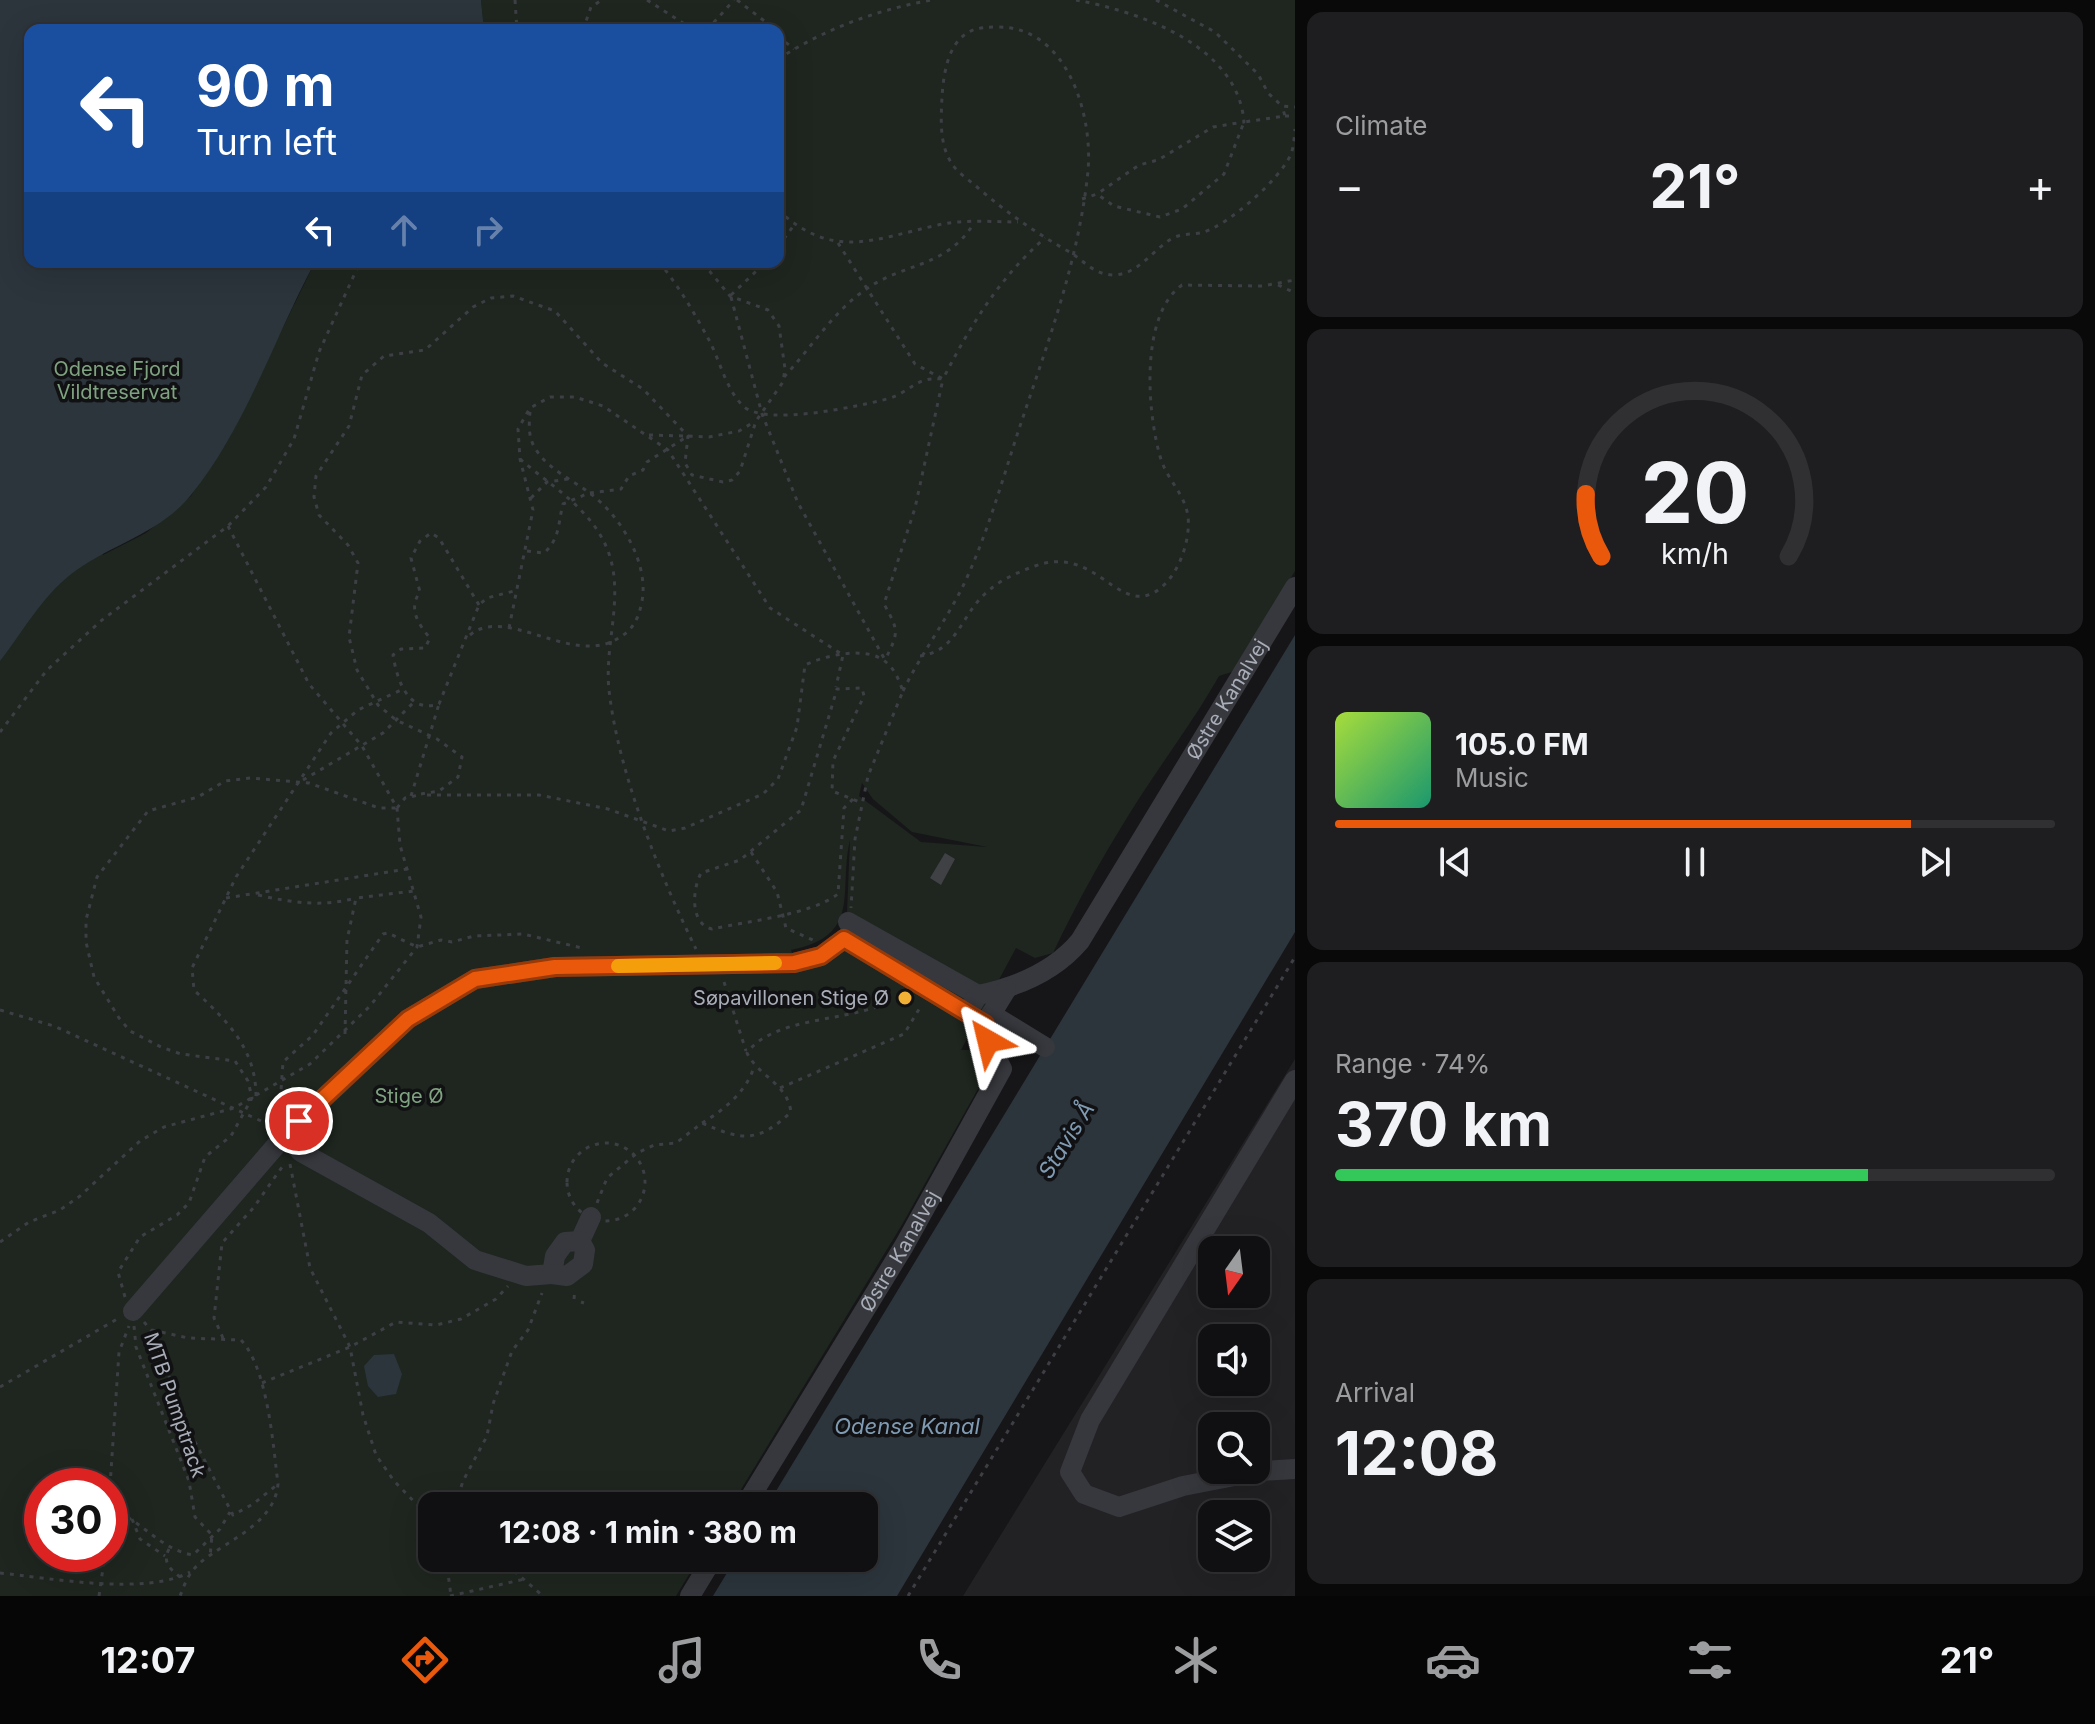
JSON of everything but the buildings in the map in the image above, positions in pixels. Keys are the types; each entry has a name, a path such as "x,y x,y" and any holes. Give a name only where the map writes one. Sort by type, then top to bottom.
{"street":[{"name":"Østre Kanalvej","path":"754,1492 904,1246 1002,1069 988,1041 981,1011 1006,990 1049,969 1080,941 1295,587"},
{"path":"848,922 981,1011 1045,1047"},
{"path":"133,1311 286,1134 408,1019 475,979 555,967 794,963 821,956 844,939 931,989 981,1011"},
{"path":"1295,1080 1090,1420 1070,1472 1084,1494 1119,1507 1183,1486 1260,1471 1295,1469"},
{"path":"286,1134 301,1152 429,1223 475,1260 526,1276 552,1274 555,1256 565,1242 580,1241 591,1217"},
{"path":"690,1596 705,1572"}],"path":[{"path":"515,0 517,24"},
{"path":"585,24 591,7 602,0"},
{"path":"647,0 685,24"},
{"path":"713,24 736,0 767,24"},
{"path":"784,55 832,28 905,3 932,0"},
{"path":"1076,0 1107,3 1195,46 1223,69 1237,91 1244,122 1224,174 1182,209 1160,217 1114,206 1097,194"},
{"path":"1156,0 1215,32 1258,74 1268,93 1282,106 1285,116"},
{"path":"848,922 854,899 855,839 868,776 903,691 920,656 963,586 985,533 1063,296 1072,253 1082,199 1088,171 1087,130 1081,98 1055,52 1032,34 1010,27 969,31 957,42 948,58 942,91 942,140 952,165 1018,222 1072,253 1095,271 1113,275 1132,271 1173,237 1206,231 1259,194 1291,155 1295,129"},
{"path":"784,41 794,49"},
{"path":"1282,106 1295,107"},
{"path":"1082,199 1097,194 1139,165 1158,160 1213,127 1295,116"},
{"path":"784,216 794,225 822,240 838,243 874,241 939,224 1018,222"},
{"path":"649,435 709,437 739,431 756,421 784,377 835,316 867,289 954,250 974,222"},
{"path":"784,239 794,225"},
{"path":"885,660 897,636 897,624 884,604 915,508 943,379 989,298 1019,261 1045,238"},
{"path":"838,243 915,364 943,379"},
{"path":"0,732 47,670 91,630 228,526 266,487 294,439 319,352 357,268"},
{"path":"663,268 709,340 731,389 744,408 762,414 810,415 887,399 905,392 918,380 943,379"},
{"path":"707,268 730,296 762,414 798,503 903,691"},
{"path":"730,296 760,268"},
{"path":"920,656 934,654 949,645 985,593 1001,581 1038,565 1066,562 1087,567 1125,595 1148,596 1164,587 1174,575 1188,518 1179,487 1160,458 1153,417 1150,368 1162,304 1182,285 1278,285 1295,280"},
{"path":"1278,285 1295,293"},
{"path":"397,808 405,798 439,791 458,777 462,757 427,734 396,720 375,700 357,670 349,637 358,563 348,545 319,515 314,497 316,476 349,426 357,385 370,365 384,356 425,350 473,307 491,298 513,296 555,311 602,363 643,389 688,436"},
{"path":"730,296 768,310 779,326 785,360 784,377"},
{"path":"509,628 533,510 520,459 518,429 530,408 550,397 575,397 603,406 668,450 770,608 843,655"},
{"path":"468,636 479,627 492,624 581,646 610,642 628,634 639,616 643,594 640,570 616,519 535,448 529,432 530,408"},
{"path":"688,436 685,463 692,475 723,482 732,480 740,471 756,421"},
{"path":"527,551 544,553 552,546 560,530 563,504 589,493 621,489 629,476 688,436"},
{"path":"520,459 584,511 608,551 614,584 607,671 612,713 644,823 659,862 661,879 711,963 754,1067 789,1096 791,1112 775,1127 751,1137 734,1137 702,1123"},
{"path":"531,498 547,482 568,479"},
{"path":"0,1242 29,1222 60,1210 80,1196 140,1141 164,1127 234,1108 310,1064 345,1034 417,947 421,917 400,845 397,808 362,746 344,721 309,684 228,526"},
{"path":"439,704 428,707 413,703 403,689 393,655 401,649 425,648 430,638 415,615 414,599 420,592 411,558 420,541 431,533 439,538 479,605"},
{"path":"411,796 427,734 479,605 487,598 518,590"},
{"path":"421,794 539,795 608,809 669,831 685,828 763,794 778,779 797,727 805,665 826,655 885,660"},
{"path":"843,655 834,682 837,689 801,810 751,852 724,867 701,873 697,880 697,919 704,927 712,929 822,903 838,894 844,808 853,799"},
{"path":"837,689 856,687 864,691 833,761 832,791 862,803"},
{"path":"111,1468 119,1352 133,1311 118,1282 121,1263 140,1237 177,1215 189,1203 205,1157 231,1136 254,1096 247,1058 234,1027 194,990 192,968 236,877 331,733 375,700 403,689"},
{"path":"299,783 362,746 413,703"},
{"path":"254,1096 235,1061 181,1054 130,1031 94,977 86,920 97,877 148,811 198,797 225,781 251,778 299,783 344,793 379,808 397,808"},
{"path":"751,852 777,892 786,928 831,948"},
{"path":"226,898 407,869"},
{"path":"255,894 291,903 333,904 414,891"},
{"path":"345,1034 343,990 347,940 356,898"},
{"path":"286,1134 278,1116 284,1079 283,1062 313,1035 383,934 417,947 441,940 452,942 467,937 523,934 558,945 593,948"},
{"path":"908,1596 1295,957"},
{"path":"747,1053 756,1040 780,1029 853,1016 879,1006 899,970"},
{"path":"780,1088 904,1034 931,989"},
{"path":"0,1010 54,1026 286,1134"},
{"path":"591,1217 607,1178 634,1155 654,1145 676,1143 741,1092 749,1082 754,1067"},
{"path":"604,1143 625,1147 634,1155 645,1181 637,1206 616,1219 591,1217 578,1209 568,1191 567,1178 575,1158 585,1149 604,1143"},
{"path":"223,1338 214,1318 222,1243 289,1158 310,1268 350,1347 363,1415 376,1455 394,1481 418,1506"},
{"path":"459,1492 487,1436 493,1404 512,1351 528,1330 552,1274"},
{"path":"262,1383 350,1347 396,1322 436,1325 461,1319 484,1308 506,1287 526,1276"},
{"path":"0,1385 133,1311"},
{"name":"MTB Pumptrack","path":"133,1311 151,1330 193,1438 230,1511"},
{"name":"MTB Pumptrack","path":"133,1311 136,1347 189,1481 195,1517 212,1535"},
{"path":"0,1573 140,1583 180,1577 252,1526 276,1495 278,1484 262,1383 250,1350 241,1340 188,1338 151,1330"},
{"path":"128,1517 160,1537 169,1549 193,1555 220,1529 230,1511 233,1515 253,1504 278,1484"},
{"path":"132,1519 140,1539 165,1556 170,1570 180,1577"},
{"path":"210,1558 212,1535"},
{"path":"165,1556 169,1549"},
{"path":"180,1596 191,1570"},
{"path":"99,1596 102,1572"},
{"path":"448,1572 451,1596 525,1579"},
{"path":"516,1572 543,1596"}],"shaded area":[{"path":"1295,1059 1295,1596 963,1596"}],"green space":[{"name":"Stige Ø","path":"0,0 24,24 24,268 31,268 103,555 146,533 191,496 242,411 312,268 784,268 784,24 483,24 481,0 1295,0 1295,571 1235,671 1219,676 1130,813 1053,953 1035,958 1016,948 961,1050 979,1050 988,1071 903,1223 740,1492 418,1492 418,1572 691,1572 676,1596 0,1596","holes":["862,783 873,799 912,832 987,847 921,842 859,796","850,840 847,912 838,935 796,963 791,950 814,943 829,934 838,922 843,909"]}],"water":[{"name":"Odense Fjord Vildtreservat","path":"0,0 481,0 483,24 24,24 24,268 312,268 244,411 228,441 191,495 149,530 70,575 41,605 0,661"},
{"name":"Odense Kanal","path":"1295,635 1295,932 897,1596 713,1596 728,1572 878,1572 878,1492 775,1492"},
{"path":"394,1354 402,1374 396,1394 378,1397 368,1386 364,1366 374,1355"}],"slow traffic":[{"path":"618,966 775,963"}],"place":[{"name":"Søpavillonen Stige Ø","path":"905,998"}],"route":[{"path":"299,1121 408,1019 475,979 555,967 794,963 821,956 844,939 985,1024 988,1041"}],"water label":[{"name":"Stavis Å","path":"1066,1140"}]}
